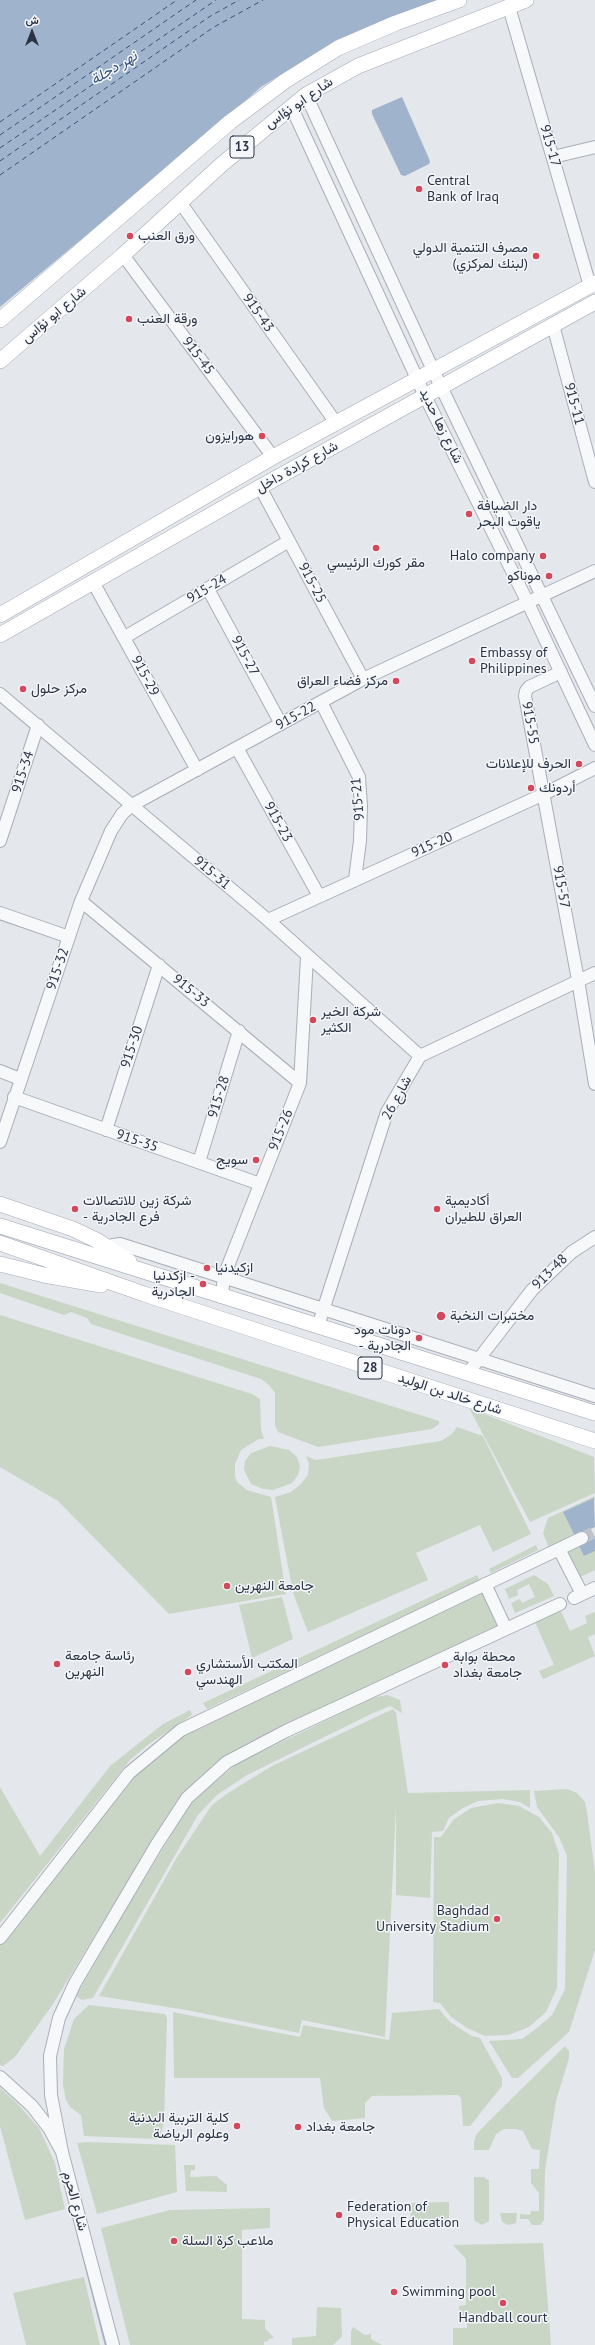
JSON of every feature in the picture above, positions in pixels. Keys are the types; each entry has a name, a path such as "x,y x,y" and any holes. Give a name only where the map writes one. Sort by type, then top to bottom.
{"main road":[{"name":"شارع ابو نؤاس","path":"0,320 230,122 285,81 338,48 396,23 458,0"},
{"name":"شارع ابو نؤاس","path":"0,361 123,255 180,202 306,95 358,66 526,0"},
{"name":"شارع كرادة داخل","path":"0,615 273,457 592,284"},
{"name":"شارع كرادة داخل","path":"0,635 260,487 595,302"},
{"path":"0,1204 73,1229 108,1248 150,1274"},
{"path":"0,1226 150,1274"},
{"path":"0,1243 47,1258 144,1294"},
{"path":"0,1264 44,1275 119,1288 144,1294"},
{"name":"شارع خالد بن الوليد","path":"150,1274 222,1295 595,1413"},
{"name":"شارع خالد بن الوليد","path":"144,1294 595,1441"}],"street":[{"name":"915-17","path":"509,7 592,284"},
{"name":"شارع زها حديد","path":"306,95 441,387 544,596 595,706"},
{"name":"شارع زها حديد","path":"292,106 425,396 528,603 595,745"},
{"path":"553,157 595,147"},
{"name":"915-43","path":"180,202 336,423"},
{"name":"915-45","path":"123,255 273,457"},
{"name":"915-11","path":"553,325 595,482"},
{"name":"915-25","path":"260,487 363,679"},
{"name":"915-24","path":"125,637 289,541"},
{"name":"915-22","path":"132,805 363,679 595,571"},
{"name":"915-29","path":"93,582 125,637 197,770"},
{"name":"915-27","path":"208,588 281,724"},
{"name":"915-55","path":"544,794 526,691 529,687 561,672"},
{"name":"915-31","path":"0,694 268,920 307,957 420,1056"},
{"name":"915-21","path":"321,702 359,777 361,813 355,879"},
{"name":"915-34","path":"0,841 38,725"},
{"name":"915-23","path":"237,748 319,896"},
{"name":"915-20","path":"268,920 544,794 595,768"},
{"name":"915-57","path":"544,794 578,980 595,1084"},
{"name":"915-32","path":"0,1142 81,901 111,831 122,814 132,805"},
{"name":"915-33","path":"81,901 300,1083"},
{"path":"0,913 69,937"},
{"name":"915-26","path":"222,1295 224,1276 300,1083 307,957"},
{"name":"915-30","path":"106,1130 159,965"},
{"path":"420,1056 595,973"},
{"name":"915-28","path":"199,1162 239,1031"},
{"name":"شارع 26","path":"318,1326 387,1112 420,1056"},
{"path":"0,1072 20,1079"},
{"name":"915-35","path":"14,1097 260,1184"},
{"name":"913-48","path":"468,1373 532,1290 572,1252 595,1237"},
{"path":"108,1248 113,1245 120,1244 224,1276 595,1396"},
{"path":"574,1435 595,1445"},
{"path":"0,1938 129,1773 181,1730 582,1538"},
{"path":"559,1549 578,1596 595,1588"},
{"path":"485,1584 506,1629"},
{"path":"62,2152 50,2095 50,2056 59,2018 75,1983 157,1844 187,1798 227,1762 286,1731 560,1604"},
{"name":"شارع الحرم","path":"0,2077 32,2106 49,2128 62,2152 113,2345"}],"green space":[{"path":"0,1283 439,1421 439,1424 432,1429 318,1447 278,1432 275,1425 275,1393 269,1385 261,1379 91,1324 87,1318 71,1312 64,1315 0,1293"},
{"path":"0,1315 252,1394 260,1399 261,1430 264,1439 259,1439 241,1450 235,1464 235,1476 237,1482 247,1490 271,1497 286,1594 169,1614 58,1501 0,1467"},
{"path":"469,1408 594,1457 595,1493 530,1522"},
{"path":"457,1427 483,1436 531,1534 493,1552 480,1525 416,1553 428,1580 308,1632 293,1593 275,1497 291,1492 301,1484 308,1475 309,1464 306,1456 316,1460 441,1441 452,1434"},
{"path":"270,1446 289,1450 297,1457 300,1466 298,1475 292,1483 273,1490 263,1489 251,1484 244,1470 245,1461 251,1453"},
{"path":"595,1496 595,1501 594,1499 575,1536 549,1548 543,1533 548,1518"},
{"path":"578,1544 584,1556 595,1551 595,1570 578,1578 566,1550"},
{"path":"536,1545 538,1550 491,1573 489,1569"},
{"path":"477,1575 480,1580 207,1709 203,1703"},
{"path":"534,1575 548,1584 554,1596 515,1613 511,1603 520,1599 522,1603 535,1597 529,1584 517,1590 518,1595 509,1599 505,1589"},
{"path":"485,1592 500,1628 233,1752 202,1775 176,1802 53,2004 15,2057 3,2066 0,2065 0,1944 132,1776 184,1734"},
{"path":"282,1597 293,1639 252,1658 239,1605"},
{"path":"561,1611 570,1631 587,1623 585,1616 595,1612 595,1634 588,1637 595,1656 543,1679 539,1671 554,1665 535,1622"},
{"path":"387,1695 400,1700 402,1713 390,1706 371,1714 247,1775 217,1795 198,1815 93,1998 82,2000 76,1996 123,1914 192,1801 238,1763 373,1698"},
{"path":"393,1709 396,1713 408,1793 530,1790 530,1808 520,1802 503,1799 478,1801 461,1809 449,1818 443,1831 432,1832 430,1898 396,1895 396,1806 385,2037 302,2020 299,2033 186,2010 99,1996 176,1859 212,1805 228,1793 272,1766"},
{"path":"190,1710 192,1715 149,1744 130,1760 0,1923 0,1787 40,1856 110,1766 163,1724"},
{"path":"567,1789 577,1793 585,1802 587,1812 595,1872 595,1950 569,2032 518,2078 512,2078 489,2041 522,2039 552,2015 565,1989 567,1856 559,1837 537,1807 534,1791"},
{"name":"Baghdad University Stadium","path":"498,1803 519,1806 539,1817 552,1833 559,1854 557,1988 546,2012 529,2027 508,2035 485,2036 467,2028 451,2017 440,2003 433,2002 434,1837 441,1837 453,1820 471,1808"},
{"path":"89,2005 165,2014 167,2018 164,2123 159,2139 84,2136 81,2115 70,2107 66,2100 63,2085 64,2049 74,2019"},
{"path":"439,2009 450,2022 472,2036 480,2038 502,2078 502,2086 470,2126 463,2126 461,2098 458,2095 372,2096 365,2103 365,2118 332,2121 324,2108 320,2078 174,2078 173,2012 300,2037 303,2025 389,2040 392,2013"},
{"path":"565,2046 569,2051 569,2058 556,2101 545,2170 544,2220 540,2225 532,2225 528,2219 520,2219 520,2214 530,2215 531,2211 539,2211 539,2193 531,2183 531,2169 539,2169 540,2150 532,2149 523,2131 516,2129 504,2129 496,2134 489,2150 474,2150 474,2142 476,2135 486,2124"},
{"path":"0,2088 17,2103 39,2128 55,2163 65,2209 25,2220 0,2126"},
{"path":"87,2142 175,2145 177,2192 97,2214 77,2143"},
{"path":"184,2165 195,2165 195,2170 191,2170 190,2177 216,2176 227,2185 227,2192 186,2191"},
{"path":"474,2177 485,2177 489,2180 489,2221 482,2225 475,2221 474,2217"},
{"path":"449,2202 449,2225 411,2226 410,2203"},
{"path":"270,2208 270,2228 242,2230 242,2319 265,2320 265,2328 274,2338 264,2342 264,2345 130,2345 101,2228 170,2210"},
{"path":"500,2213 517,2213 516,2223 508,2225 502,2222"},
{"path":"543,2243 551,2345 453,2345 453,2328 467,2328 467,2322 459,2315 459,2306 466,2305 466,2259 453,2245"},
{"path":"84,2277 100,2345 26,2345 13,2293"},
{"path":"317,2307 341,2308 342,2336 333,2345 292,2345 292,2338 316,2336"},
{"path":"353,2327 365,2335 371,2334 371,2339 382,2345 351,2345 351,2332"}],"water":[{"name":"نهر دجلة","path":"0,0 441,0 337,40 261,87 196,144 0,307"},
{"path":"402,97 430,161 429,164 405,176 401,175 372,114 372,110"},
{"path":"594,1498 595,1527 575,1536 563,1512"},
{"path":"595,1536 595,1551 584,1556 578,1544"}],"waterway":[{"path":"78,2235 106,2345"}],"ferry route":[{"path":"0,122 177,0"},
{"path":"0,135 196,0"},
{"path":"0,148 216,0"},
{"path":"0,161 209,17 239,0"},
{"path":"0,175 214,27 263,0"}],"tunnel":[{"path":"582,1538 595,1532"}],"place":[{"name":"Central Bank of Iraq","path":"419,189"},
{"name":"ورق العنب","path":"130,236"},
{"name":"مصرف التنمية الدولي (لبنك لمركزي)","path":"536,256"},
{"name":"ورقة العنب","path":"129,319"},
{"name":"هورايزون","path":"262,436"},
{"name":"دار الضيافة ياقوت البحر","path":"469,514"},
{"name":"مقر كورك الرئيسي","path":"376,548"},
{"name":"Halo company","path":"543,556"},
{"name":"موناكو","path":"549,576"},
{"name":"Embassy of Philippines","path":"472,661"},
{"name":"مركز فضاء العراق","path":"396,681"},
{"name":"مركز حلول","path":"23,689"},
{"name":"الحرف للإعلانات","path":"579,764"},
{"name":"أردونك","path":"531,788"},
{"name":"شركة الخير الكثير","path":"313,1020"},
{"name":"سويج","path":"256,1160"},
{"name":"شركة زين للاتصالات - فرع الجادرية","path":"75,1209"},
{"name":"أكاديمية العراق للطيران","path":"437,1209"},
{"name":"ازكيدنيا","path":"207,1268"},
{"name":"ازكدنيا - الجادرية","path":"203,1284"},
{"name":"مختبرات النخبة","path":"441,1316"},
{"name":"دونات مود - الجادرية","path":"419,1338"},
{"name":"جامعة النهرين","path":"227,1586"},
{"name":"رئاسة جامعة النهرين","path":"57,1664"},
{"name":"محطة بوابة جامعة بغداد","path":"445,1665"},
{"name":"المكتب الأستشاري الهندسي","path":"188,1672"},
{"name":"Baghdad University Stadium","path":"497,1919"},
{"name":"كلية التربية البدنية وعلوم الرياضة","path":"237,2126"},
{"name":"جامعة بغداد","path":"298,2127"},
{"name":"Federation of Physical Education","path":"339,2215"},
{"name":"ملاعب كرة السلة","path":"174,2241"},
{"name":"Swimming pool","path":"394,2292"},
{"name":"Handball court","path":"503,2303"}]}
